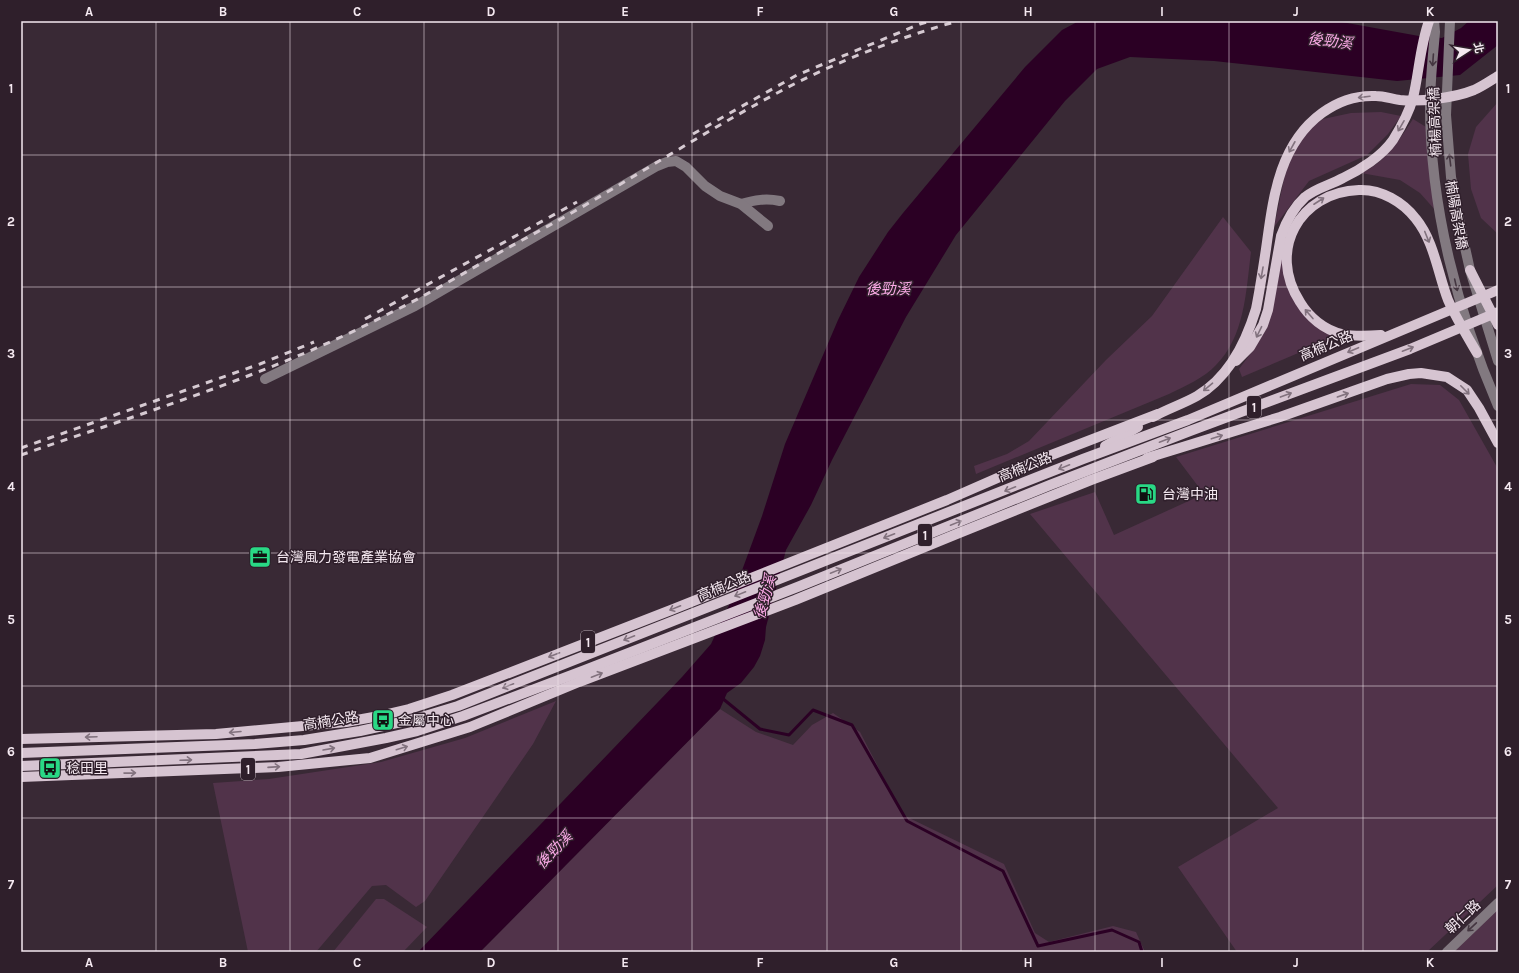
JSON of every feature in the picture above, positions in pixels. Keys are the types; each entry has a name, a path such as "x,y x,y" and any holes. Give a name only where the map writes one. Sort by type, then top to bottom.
{"main road":[{"path":"1083,459 1158,414 1197,396 1227,370 1250,347 1263,325 1268,310 1279,246 1284,227 1294,210 1305,198 1318,189 1344,178 1357,170 1381,153 1393,140 1411,105 1425,33 1429,21"},
{"path":"1227,370 1244,340 1256,309 1273,205 1281,171 1285,159 1295,142 1308,125 1327,110 1341,102 1354,98 1376,96 1400,100 1440,98 1474,90 1498,76"},
{"path":"1389,335 1362,336 1341,334 1314,320 1296,297 1288,270 1288,246 1291,235 1296,223 1303,214 1311,207 1329,196 1341,192 1363,190 1385,194 1404,206 1416,218 1424,231 1449,301 1477,354"},
{"path":"1470,270 1498,325"},
{"name":"高楠公路","path":"21,753 255,744 304,740 360,731 415,719 458,706 1083,459 1164,429 1389,335 1410,328 1498,290"},
{"name":"高楠公路","path":"21,777 271,768 370,758 470,727 579,682 795,600 1090,475 1150,446 1410,349 1498,312"},
{"path":"1458,329 1498,320"},
{"path":"1090,475 1120,464 1153,457 1280,417 1387,379 1408,374 1421,373 1447,377 1467,390 1479,408 1498,443"},
{"name":"高楠公路","path":"21,739 216,734 346,722 409,709 452,695 724,588 1158,414"},
{"path":"1078,445 1164,429"},
{"path":"1120,464 1150,446"},
{"name":"高楠公路","path":"21,766 301,754 416,731 463,716 800,586 1050,485 1153,457"}],"street":[{"name":"楠陽高架橋","path":"1434,21 1435,32 1430,104 1433,156 1439,211 1458,294 1477,354 1498,406"},
{"name":"楠楊高架橋","path":"1450,21 1446,115 1448,151 1460,226 1470,270 1498,361"},
{"path":"265,379 415,306 657,166 667,162 676,162 686,167 705,186 720,196 741,204 768,226"},
{"path":"741,204 755,200 769,199 780,201"},
{"name":"朝仁路","path":"1447,952 1498,903"}],"shaded area":[{"path":"1498,102 1498,234 1481,218 1471,189 1468,154 1476,127"},
{"path":"1381,112 1401,116 1388,134 1367,155 1309,181 1274,227 1285,174 1293,154 1310,128 1323,119 1351,113"},
{"path":"1413,119 1426,127 1436,211 1420,193 1400,180 1361,173 1370,169 1391,150"},
{"path":"1223,217 1251,252 1245,297 1238,327 1233,341 1226,353 1216,365 1200,378 1169,394 976,474 974,466 1007,454 1029,441 1106,360 1152,316"},
{"path":"1284,245 1286,280 1333,334 1333,337 1242,377 1239,369 1267,328"},
{"path":"1411,384 1440,385 1459,400 1498,469 1498,885 1427,952 1237,952 1178,867 1278,808 1030,514 1095,492 1114,535 1204,494 1176,457"},
{"path":"556,701 533,744 425,901 416,907 386,885 372,886 316,952 248,952 213,783 269,779 381,762 465,738"},
{"path":"720,709 756,732 793,745 812,725 833,713 860,732 903,815 1004,864 1035,933 1049,942 1113,926 1136,932 1145,952 480,952"},
{"path":"376,899 384,899 427,927 403,952 333,952"},
{"path":"1498,909 1498,952 1454,952"}],"water":[{"name":"後勁溪","path":"1079,21 1336,21 1419,36 1442,38 1461,28 1469,21 1498,21 1498,45 1460,75 1397,81 1214,61 1130,57 1097,69 1065,101 956,235 906,317 832,460 811,505 786,550 766,627 765,640 760,656 754,667 741,683 727,693 720,709 480,952 418,952 682,677 711,644 730,603 762,516 785,444 838,320 859,277 888,232 903,213 1025,67 1062,30"}],"waterway":[{"path":"722,698 760,729 789,735 813,710 852,725 907,821 1003,871 1038,946 1112,930 1139,942 1142,952"}],"railway":[{"path":"693,134 797,75 920,24 931,21"},
{"path":"21,455 208,391 300,355 346,335 405,306 447,283 579,209 724,122 798,82 877,48 917,33 958,21"},
{"path":"365,319 577,202"},
{"path":"21,448 260,364 314,342"}],"place":[{"name":"台灣中油","path":"1146,494"},
{"name":"台灣風力發電產業協會","path":"260,557"},
{"name":"金屬中心","path":"383,720"},
{"name":"稔田里","path":"50,768"}]}
